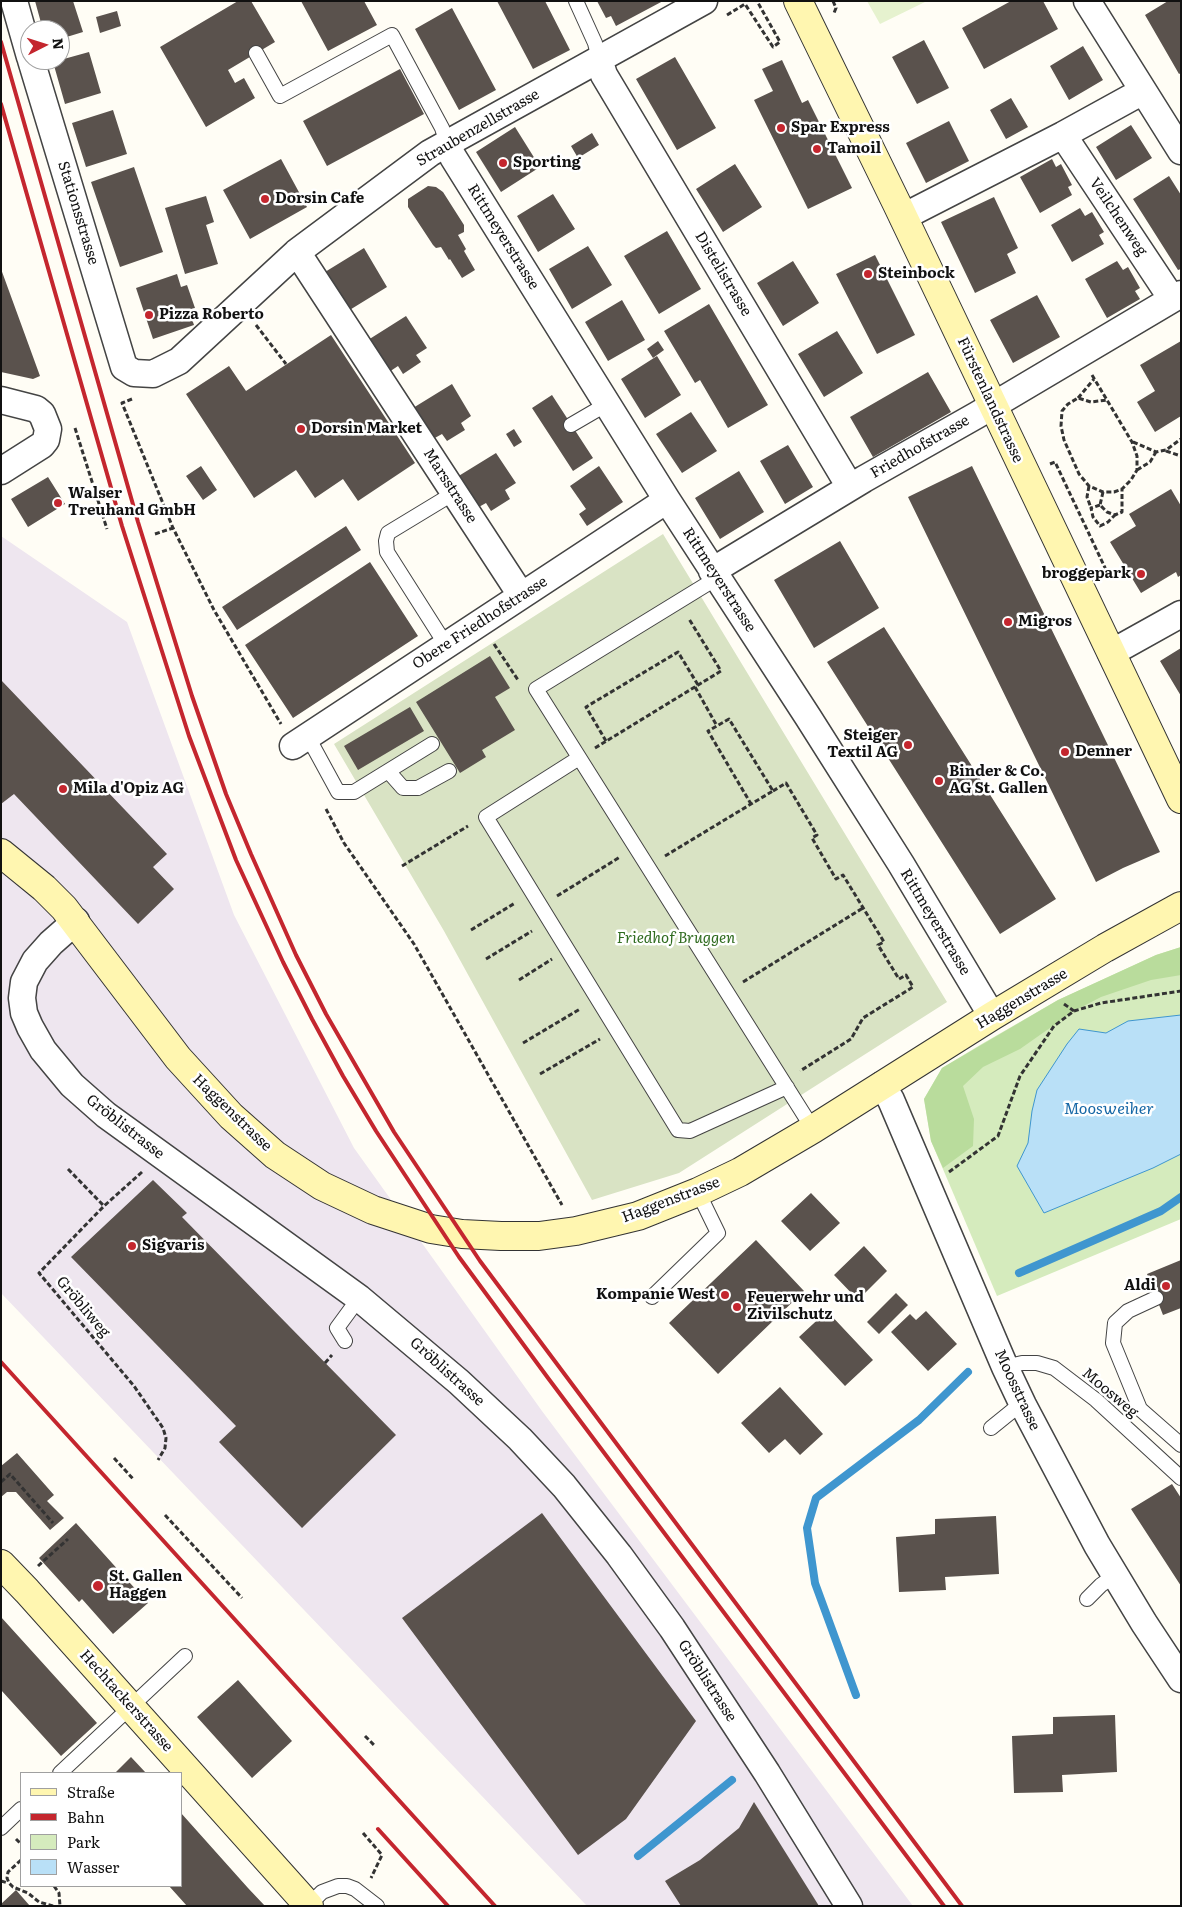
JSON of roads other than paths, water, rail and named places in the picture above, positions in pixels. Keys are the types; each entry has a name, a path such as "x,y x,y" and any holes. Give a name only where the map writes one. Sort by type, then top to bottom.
{"street":[{"name":"Stationsstrasse","path":"14,1 20,22"},
{"name":"Straubenzellstrasse","path":"124,367 134,373 153,374 180,361 297,252 430,152 704,1"},
{"name":"Fürstenlandstrasse","path":"798,1 1181,800"},
{"path":"1087,1 1181,151"},
{"name":"Distelistrasse","path":"599,59 609,84 844,477 848,488"},
{"name":"Stationsstrasse","path":"34,70 124,367"},
{"path":"903,217 1144,91"},
{"name":"Veilchenweg","path":"1063,135 1176,297"},
{"name":"Rittmeyerstrasse","path":"447,143 453,157 667,500 880,831 992,1016"},
{"name":"Marsstrasse","path":"297,252 521,595"},
{"name":"Friedhofstrasse","path":"714,574 848,488 1176,297"},
{"path":"1,400 36,409 58,428 42,445 1,471"},
{"name":"Obere Friedhofstrasse","path":"301,742 479,622 667,500"},
{"path":"1111,653 1181,614"},
{"name":"Haggenstrasse","path":"1,854 44,888 76,922 178,1058 231,1116 275,1155 322,1186 373,1210 431,1229 462,1234 538,1236 585,1229 638,1216 698,1192 740,1172 813,1129 992,1016 1105,948 1181,906"},
{"name":"Gröblistrasse","path":"76,922 51,943 35,961 24,982 22,998 24,1012 43,1050 72,1085 106,1115 359,1298 456,1385 520,1439 564,1486 620,1555 689,1653 849,1906"},
{"name":"Moosstrasse","path":"882,1085 892,1100 1005,1367 1023,1405 1075,1506 1144,1623 1181,1680"},
{"name":"Hechtackerstrasse","path":"1,1564 309,1905"}],"lane":[{"path":"576,1 595,43 599,59"},
{"path":"256,54 280,96 392,35 442,128 447,143"},
{"path":"571,425 607,404"},
{"path":"446,645 388,552 386,542 388,533 454,493"},
{"path":"714,574 678,601 536,689 813,1129"},
{"path":"301,742 338,792 354,792 432,744"},
{"path":"579,758 486,817 678,1130 690,1131 785,1084"},
{"path":"388,771 403,788 418,788 449,771"},
{"path":"652,1296 718,1233 698,1192"},
{"path":"344,1342 337,1328 359,1298"},
{"path":"1156,1298 1128,1311 1115,1323 1113,1343 1140,1409 1181,1445"},
{"name":"Moosweg","path":"1005,1367 1022,1363 1037,1363 1054,1368 1096,1400 1181,1478"},
{"path":"991,1428 1012,1411 1023,1405"},
{"path":"1087,1599 1101,1585 1115,1575"},
{"path":"61,1772 185,1656"},
{"path":"1,1828 20,1810"},
{"path":"309,1905 322,1892 338,1886 347,1886 363,1894 378,1906"}],"water":[{"name":"Moosweiher","path":"1181,1015 1181,1154 1153,1168 1044,1213 1017,1166 1028,1143 1037,1090 1067,1044 1079,1029 1106,1033 1128,1021"}],"waterway":[{"path":"1019,1273 1161,1211 1181,1197"},
{"path":"856,1695 815,1583 807,1528 816,1498 919,1420 968,1372"},
{"path":"638,1856 732,1780"}],"railway":[{"path":"1,42 138,522 192,696 226,794 251,854 296,955 326,1014 394,1132 480,1261 962,1906"},
{"path":"1,104 122,526 189,736 236,860 283,962 312,1019 376,1131 459,1257 944,1906"},
{"path":"1,1362 495,1906"},
{"path":"378,1829 448,1906"}],"place":[{"name":"Spar Express","path":"781,128"},
{"name":"Tamoil","path":"817,149"},
{"name":"Sporting","path":"503,163"},
{"name":"Dorsin Cafe","path":"265,199"},
{"name":"Steinbock","path":"868,274"},
{"name":"Pizza Roberto","path":"149,315"},
{"name":"Dorsin Market","path":"301,429"},
{"name":"Walser Treuhand GmbH","path":"58,503"},
{"name":"broggepark","path":"1141,574"},
{"name":"Migros","path":"1008,622"},
{"name":"Steiger Textil AG","path":"908,745"},
{"name":"Denner","path":"1065,752"},
{"name":"Binder & Co. AG St. Gallen","path":"939,781"},
{"name":"Mila d'Opiz AG","path":"63,789"},
{"name":"Sigvaris","path":"132,1246"},
{"name":"Aldi","path":"1166,1286"},
{"name":"Kompanie West","path":"725,1295"},
{"name":"Feuerwehr und Zivilschutz","path":"737,1307"},
{"name":"St. Gallen Haggen","path":"98,1586"}],"park label":[{"name":"Friedhof Bruggen","path":"676,939"}]}
